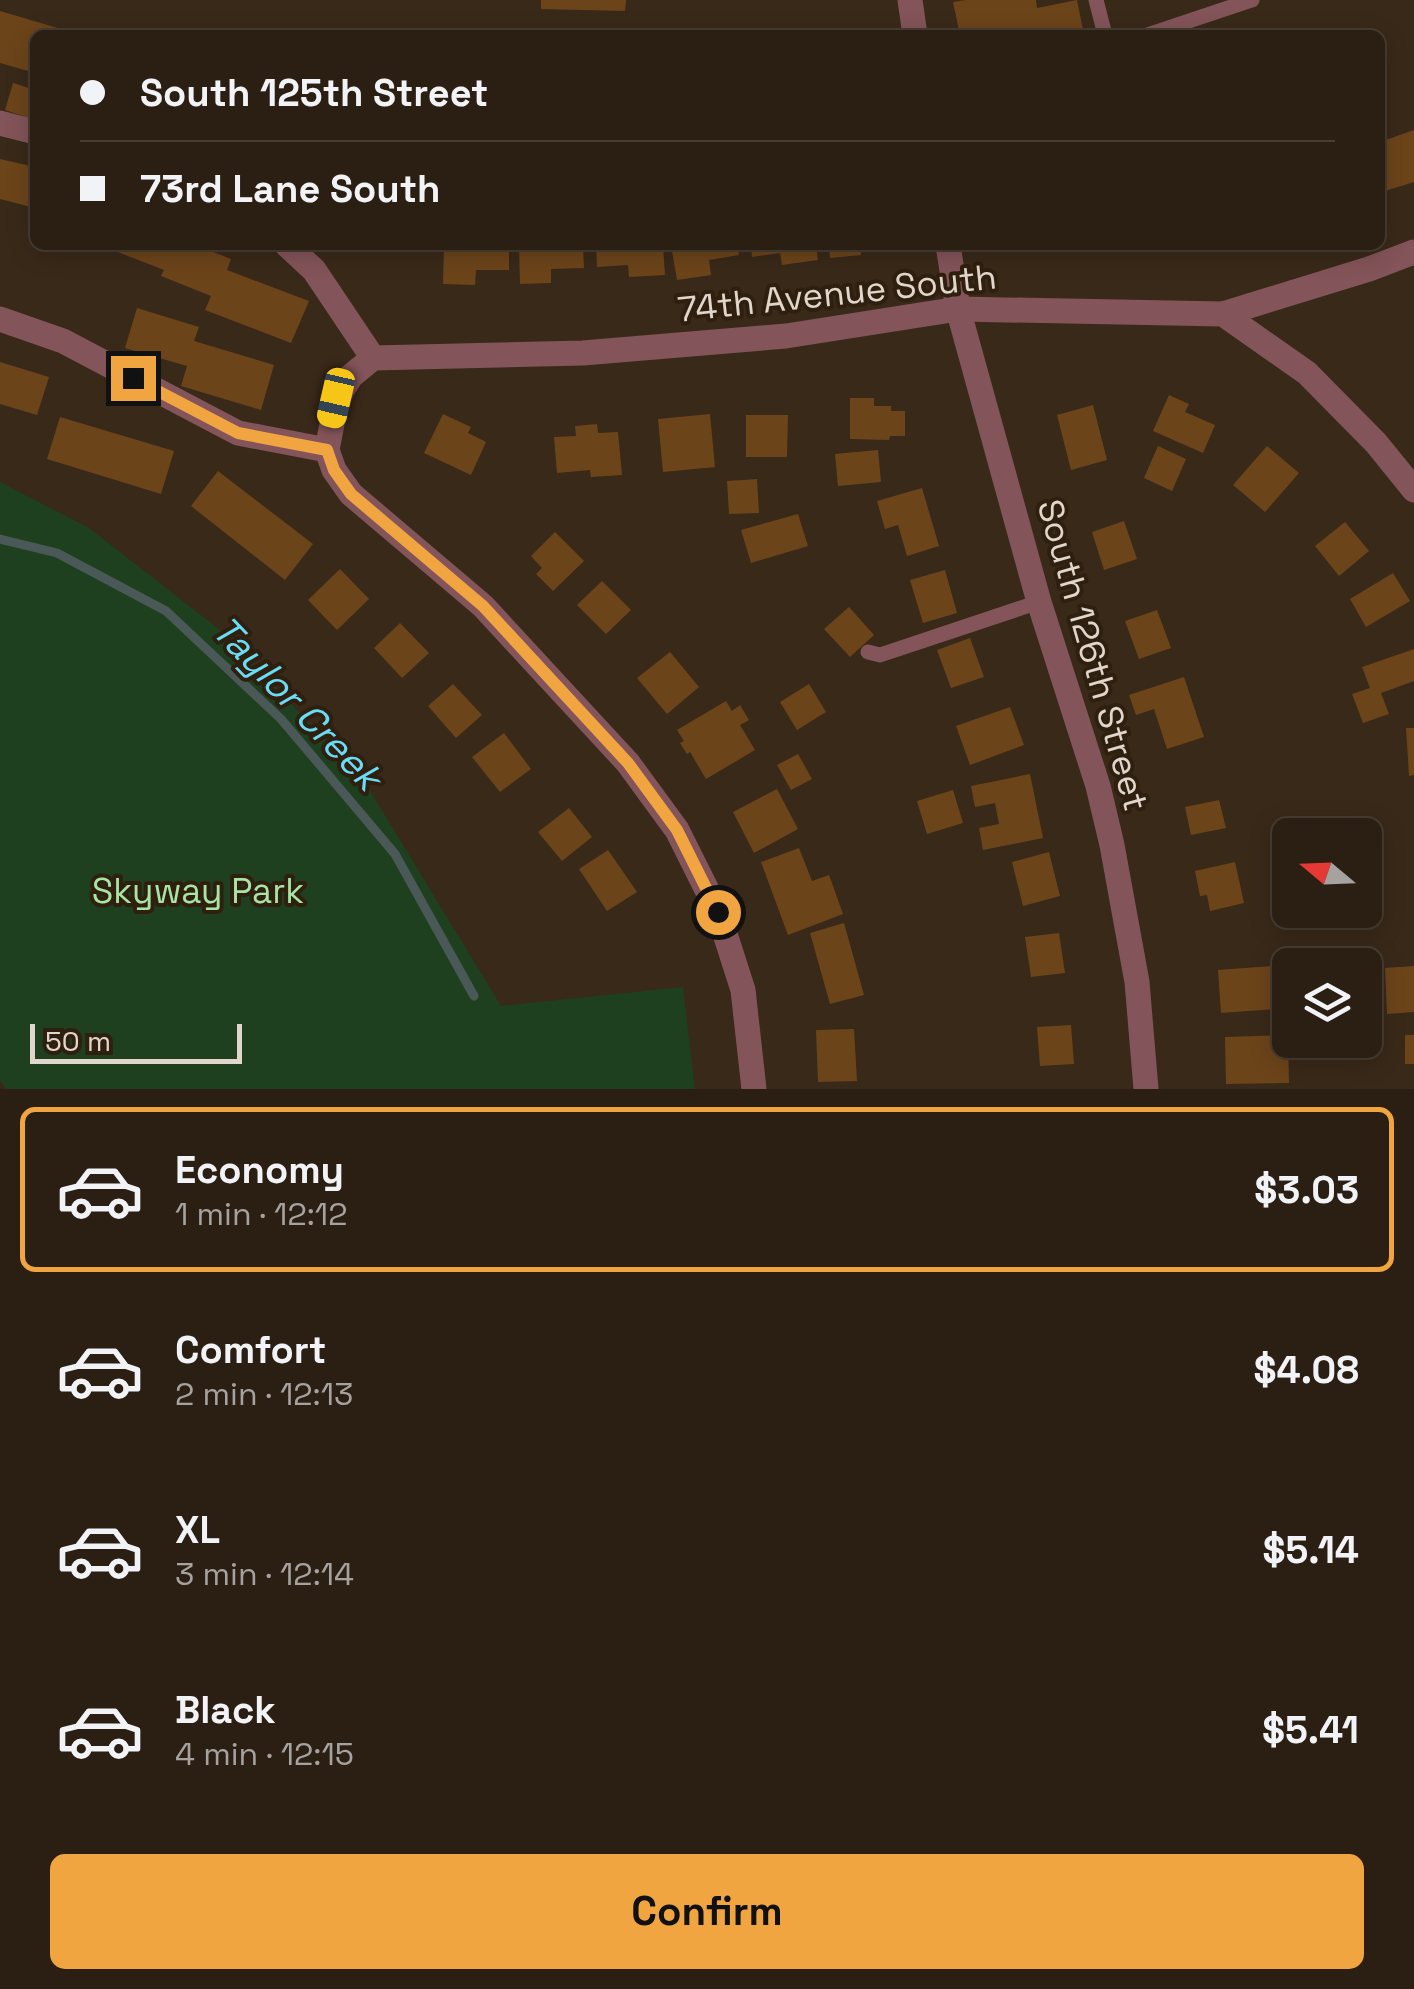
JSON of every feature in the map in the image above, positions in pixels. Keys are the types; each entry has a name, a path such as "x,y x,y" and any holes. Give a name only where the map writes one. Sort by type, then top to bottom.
{"street":[{"path":"910,0 914,30"},
{"path":"0,122 30,131"},
{"path":"292,250 314,270 373,358 351,376 336,398 327,450 334,470 351,494 483,606 628,763 677,830 718,912 743,990 754,1089"},
{"name":"South 126th Street","path":"949,250 958,309 1038,602 1098,786 1112,845 1136,982 1146,1089"},
{"name":"74th Avenue South","path":"373,358 583,353 786,336 958,309 1222,314 1414,252"},
{"path":"1222,314 1307,373 1376,443 1414,490"},
{"path":"0,319 64,341 238,433 327,450"}],"lane":[{"path":"1096,0 1104,30"},
{"path":"1161,30 1252,0"},
{"path":"868,652 880,656 1038,602"}],"green space":[{"name":"Skyway Park","path":"0,482 89,528 220,630 361,776 501,1006 683,987 695,1089 6,1089 0,1081"}],"building":[{"path":"541,0 626,0 625,11 541,9"},
{"path":"1036,0 1037,8 1077,0 1083,30 959,30 953,2"},
{"path":"0,11 64,30 30,30 30,72 0,63"},
{"path":"13,83 30,88 30,118 5,110"},
{"path":"1414,130 1414,182 1385,191 1385,140"},
{"path":"0,159 30,166 30,207 0,199"},
{"path":"113,250 208,250 231,259 227,270 309,301 291,343 205,310 211,296 161,276 164,270"},
{"path":"444,250 509,250 509,270 476,270 475,285 443,284"},
{"path":"519,250 583,250 584,268 551,269 551,283 520,284"},
{"path":"596,250 663,250 665,275 629,277 628,265 597,267"},
{"path":"672,250 738,250 739,255 709,260 711,275 677,280"},
{"path":"751,250 817,250 818,260 782,265 780,253 752,257"},
{"path":"829,250 860,250 861,255 830,258"},
{"path":"137,308 199,327 194,341 274,365 261,410 181,386 187,366 125,348"},
{"path":"0,362 49,377 37,415 0,404"},
{"path":"1169,395 1189,404 1185,412 1215,425 1203,453 1153,431"},
{"path":"850,398 874,398 874,406 905,411 905,436 890,436 889,440 850,439"},
{"path":"1093,405 1107,460 1071,470 1057,415"},
{"path":"443,414 471,427 468,433 486,442 471,475 424,453"},
{"path":"710,414 715,467 663,472 658,419"},
{"path":"746,415 788,415 787,457 746,457"},
{"path":"60,417 174,451 161,494 47,459"},
{"path":"597,424 598,433 618,432 622,475 591,477 590,470 557,473 554,437 576,436 575,426"},
{"path":"1158,446 1186,459 1172,491 1144,478"},
{"path":"1267,446 1299,473 1265,512 1233,485"},
{"path":"878,450 881,482 838,486 835,454"},
{"path":"218,471 313,544 285,580 191,506"},
{"path":"757,479 759,513 729,514 727,481"},
{"path":"922,488 939,546 907,556 898,525 885,529 877,501"},
{"path":"798,514 808,546 751,563 741,530"},
{"path":"1124,521 1137,559 1104,570 1092,532"},
{"path":"1345,522 1369,551 1339,576 1315,546"},
{"path":"555,532 584,561 553,591 536,574 542,568 531,556"},
{"path":"340,569 369,599 337,630 308,600"},
{"path":"945,570 957,613 923,623 910,580"},
{"path":"1393,573 1410,601 1366,627 1350,599"},
{"path":"602,581 631,610 606,634 577,605"},
{"path":"849,607 874,635 850,657 824,629"},
{"path":"1157,610 1171,648 1139,659 1125,621"},
{"path":"400,623 429,653 402,678 374,648"},
{"path":"970,638 984,677 951,688 937,650"},
{"path":"1414,649 1414,681 1381,693 1389,714 1363,723 1352,694 1370,688 1362,667"},
{"path":"670,652 699,687 667,714 637,678"},
{"path":"1184,677 1204,737 1167,749 1154,709 1136,715 1129,695"},
{"path":"453,684 482,715 456,738 428,706"},
{"path":"809,684 826,712 797,730 780,702"},
{"path":"726,701 732,711 740,705 749,720 740,725 755,750 706,779 680,743 684,741 677,730"},
{"path":"1010,707 1024,745 970,765 956,726"},
{"path":"1406,728 1414,728 1414,775 1409,776"},
{"path":"504,733 531,769 500,792 472,757"},
{"path":"798,754 812,779 791,790 777,765"},
{"path":"1030,774 1043,838 983,850 979,828 999,824 995,803 975,807 971,786"},
{"path":"777,789 798,829 754,853 733,812"},
{"path":"953,790 963,823 927,834 917,801"},
{"path":"1219,800 1226,828 1191,835 1185,807"},
{"path":"569,808 592,837 562,861 538,832"},
{"path":"799,848 812,881 829,875 843,914 788,935 761,862"},
{"path":"608,850 637,892 607,911 579,869"},
{"path":"1049,852 1060,896 1023,906 1012,862"},
{"path":"1235,862 1244,903 1210,911 1207,895 1200,896 1195,871"},
{"path":"844,923 864,995 830,1004 810,933"},
{"path":"1059,933 1065,973 1031,977 1025,937"},
{"path":"1272,966 1272,1009 1221,1013 1218,970"},
{"path":"1414,966 1414,1012 1387,1014 1385,968"},
{"path":"1071,1025 1074,1064 1040,1066 1037,1027"},
{"path":"854,1029 857,1081 818,1082 816,1030"},
{"path":"1405,1035 1414,1035 1414,1064 1405,1064"},
{"path":"1272,1036 1272,1058 1288,1058 1289,1083 1226,1084 1225,1037"}],"waterway":[{"name":"Taylor Creek","path":"0,539 57,553 166,611 281,719 395,854 474,996"}],"route":[{"path":"133,378 238,433 327,450 334,470 351,494 483,606 628,763 677,830 718,912"}]}
